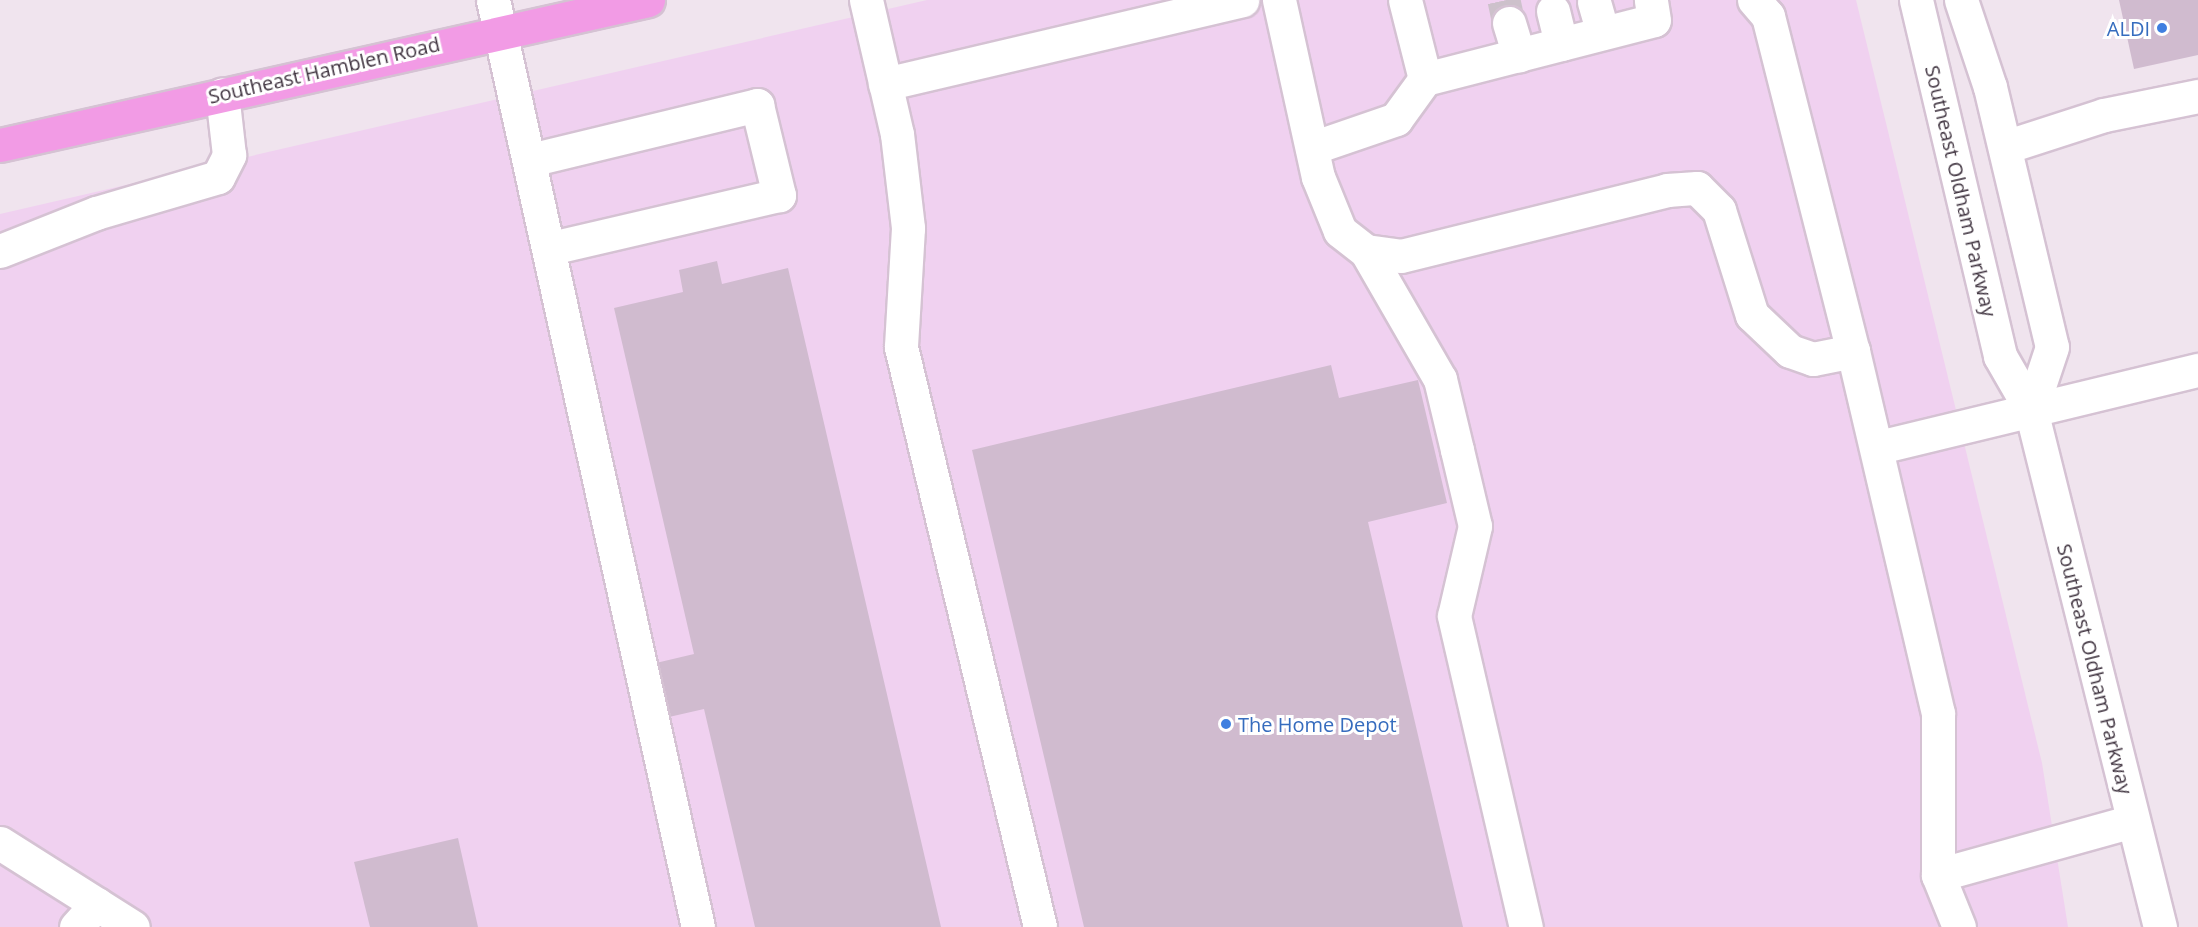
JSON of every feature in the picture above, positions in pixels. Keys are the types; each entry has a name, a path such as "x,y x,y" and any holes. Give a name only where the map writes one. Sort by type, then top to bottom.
{"main road":[{"name":"Southeast Hamblen Road","path":"0,145 222,94 497,15 648,0"}],"street":[{"path":"866,0 897,134 908,228 901,347 1040,927"},
{"path":"885,84 1242,0"},
{"path":"1279,0 1318,177 1340,231 1366,251 1440,379 1475,526 1454,616 1526,927"},
{"path":"1405,0 1425,79"},
{"path":"1312,148 1396,119 1425,79 1654,20 1651,0"},
{"path":"1754,0 1767,15 1879,447 1938,713 1938,875 1959,927"},
{"name":"Southeast Oldham Parkway","path":"1916,0 2000,356 2031,410 2160,927"},
{"path":"1961,0 2005,147 2052,347 2031,410"},
{"path":"1594,2 1603,33"},
{"path":"1553,11 1562,44"},
{"path":"497,15 551,248 698,927"},
{"path":"1509,23 1519,55"},
{"path":"0,251 96,213 218,177 229,155 222,94"},
{"path":"2005,147 2104,115 2198,96"},
{"path":"530,160 758,105 780,195 551,248"},
{"path":"1366,251 1401,256 1666,190 1697,188 1719,210 1752,315 1790,351 1813,359 1854,351"},
{"path":"1879,447 2198,370"},
{"path":"1938,875 2133,821"},
{"path":"0,843 86,915 133,927"}],"shaded area":[{"path":"927,0 1856,0 2042,763 2068,927 0,927 0,214"}],"building":[{"name":"ALDI","path":"2119,0 2198,0 2198,55 2134,69"},
{"path":"717,261 722,284 788,268 941,927 755,927 704,709 669,717 656,663 694,654 614,308 683,292 679,270"},
{"name":"The Home Depot","path":"1331,365 1339,398 1418,380 1447,503 1368,522 1463,927 1084,927 972,450"},
{"path":"458,838 478,927 370,927 354,862"}],"tunnel":[{"path":"1504,0 1509,23"}],"place":[{"name":"ALDI","path":"2162,28"},
{"name":"The Home Depot","path":"1226,724"}]}
